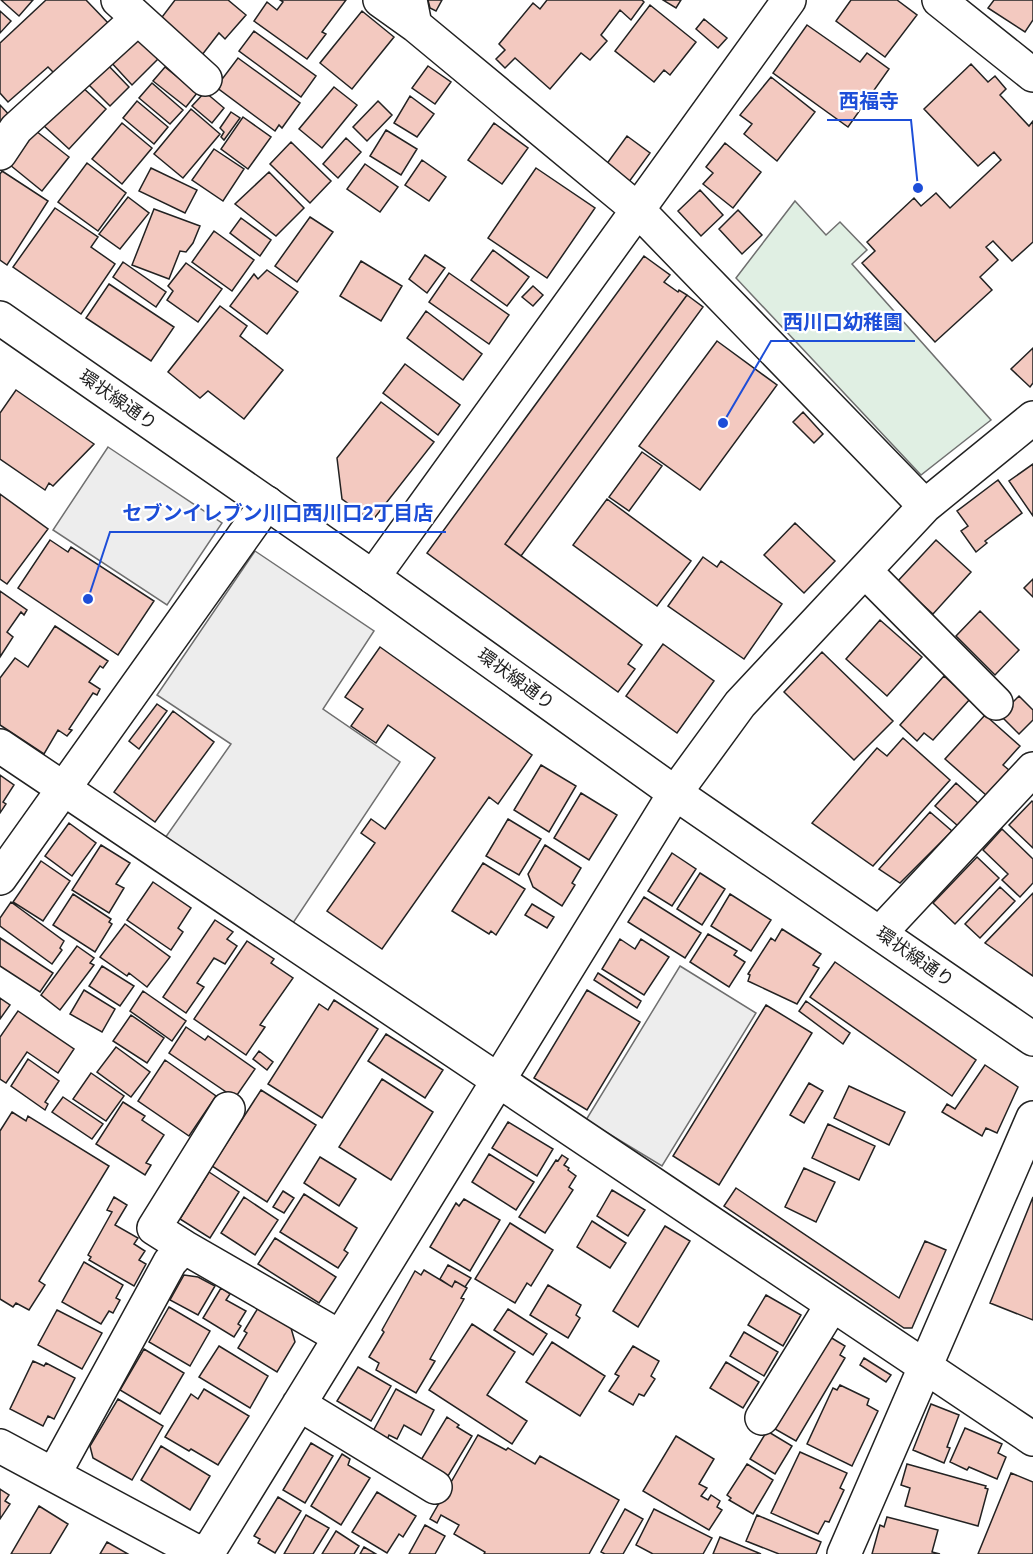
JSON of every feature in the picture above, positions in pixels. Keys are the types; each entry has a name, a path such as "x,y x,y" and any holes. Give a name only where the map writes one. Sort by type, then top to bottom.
{"street":[{"path":"380,0 412,13 637,209 925,506"},
{"path":"373,577 789,0"},
{"path":"959,6 1033,75"},
{"path":"0,153 16,129 128,9 205,79"},
{"name":"環状線通り","path":"0,318 373,577 675,793 1033,1039"},
{"path":"207,1554 675,793 740,705 925,506 1031,426"},
{"path":"0,878 267,503"},
{"path":"865,571 996,703"},
{"path":"0,746 1033,1438"},
{"path":"880,933 1033,769"},
{"path":"228,1109 154,1228 340,1337"},
{"path":"844,1554 1033,1118"},
{"path":"54,1474 170,1262 184,1247"},
{"path":"762,1418 832,1305"},
{"path":"299,1404 435,1487"},
{"path":"0,1446 201,1554"}],"green space":[{"path":"795,201 826,235 840,222 867,250 852,264 991,420 921,475 736,278"}],"shaded area":[{"path":"108,447 222,523 167,605 53,530"},
{"path":"255,551 374,631 323,709 400,762 293,923 165,838 231,744 157,695"},
{"path":"680,966 756,1013 662,1166 586,1120"}],"building":[{"path":"1,0 33,0 19,16"},
{"path":"46,0 86,0 110,25 57,76 48,67 8,102 0,93 0,43"},
{"path":"175,0 228,0 246,15 225,39 219,33 202,55 159,21"},
{"path":"280,0 346,0 322,32 326,34 307,59 254,21 267,2 277,10 283,2"},
{"path":"428,0 442,0 436,11 430,8"},
{"path":"547,0 642,0 644,2 631,20 620,10 601,35 607,41 590,60 581,53 550,89 515,58 505,68 496,59 505,50 499,44 533,3 540,9"},
{"path":"663,0 681,0 676,8"},
{"path":"851,0 897,0 917,15 885,57 836,21"},
{"path":"994,0 1033,0 1033,20 1025,32 988,8"},
{"path":"650,5 696,42 670,75 664,70 654,82 615,51"},
{"path":"0,11 11,21 0,33"},
{"path":"362,11 394,37 352,89 320,63"},
{"path":"704,19 727,38 718,48 696,29"},
{"path":"807,25 860,62 867,53 889,69 848,127 773,73"},
{"path":"254,31 316,76 301,97 239,51"},
{"path":"135,35 158,59 132,85 109,60"},
{"path":"238,58 300,103 282,128 279,125 275,131 212,84 219,75 223,78"},
{"path":"105,62 129,87 110,106 86,82"},
{"path":"971,64 988,82 995,76 1006,89 1000,95 1029,126 1033,121 1033,242 1012,261 993,241 986,247 998,260 980,277 992,290 935,342 862,263 875,251 867,242 914,198 921,206 936,193 950,208 1001,160 994,152 978,166 924,109"},
{"path":"428,66 451,82 435,104 412,88"},
{"path":"165,67 197,93 186,107 153,81"},
{"path":"771,77 815,112 777,161 744,134 752,124 740,115"},
{"path":"152,83 183,110 170,124 139,98"},
{"path":"80,85 106,109 69,149 43,125"},
{"path":"334,87 357,105 322,148 299,129"},
{"path":"205,92 224,108 212,123 192,106"},
{"path":"410,96 434,114 417,137 394,123"},
{"path":"137,101 168,127 154,144 123,118"},
{"path":"378,101 392,115 367,141 353,127"},
{"path":"0,105 12,118 0,127"},
{"path":"191,109 220,134 183,178 154,154"},
{"path":"231,112 240,118 224,140 221,137 224,132 220,128"},
{"path":"243,117 271,137 248,169 221,149"},
{"path":"122,123 152,148 122,184 92,159"},
{"path":"494,123 528,148 502,184 468,160"},
{"path":"386,130 417,149 401,175 370,156"},
{"path":"36,131 69,157 42,191 10,165"},
{"path":"627,136 650,153 626,186 603,169"},
{"path":"346,138 361,152 338,178 323,164"},
{"path":"291,142 331,181 310,203 270,164"},
{"path":"725,143 761,172 733,208 703,184 713,173 706,167"},
{"path":"214,149 244,169 223,201 192,180"},
{"path":"422,160 446,177 429,201 405,185"},
{"path":"87,163 126,193 98,231 58,202"},
{"path":"365,164 398,187 380,212 347,189"},
{"path":"151,168 197,190 185,213 139,191"},
{"path":"536,168 595,208 547,278 488,238"},
{"path":"2,171 48,201 7,265 0,260 0,174"},
{"path":"269,172 304,208 276,236 235,204"},
{"path":"700,190 723,215 701,236 678,211"},
{"path":"128,197 149,213 120,249 99,234"},
{"path":"55,208 98,237 91,247 115,264 81,314 13,267"},
{"path":"154,209 200,226 193,243 186,252 180,251 169,279 132,265"},
{"path":"738,210 762,235 742,254 719,229"},
{"path":"310,217 333,232 297,282 275,266"},
{"path":"241,218 271,240 260,256 230,233"},
{"path":"214,231 254,260 232,291 192,262"},
{"path":"493,250 529,277 507,306 471,280"},
{"path":"425,255 445,268 427,293 409,279"},
{"path":"644,256 670,275 664,282 678,292 679,290 687,295 505,544 642,645 628,664 635,669 618,692 427,553"},
{"path":"361,261 402,286 381,321 340,296"},
{"path":"123,262 166,292 156,307 113,277"},
{"path":"186,263 222,289 198,322 167,300 173,291 168,286"},
{"path":"267,270 298,292 267,334 230,306 254,274 258,279"},
{"path":"449,273 509,315 489,344 429,302"},
{"path":"109,284 174,327 151,361 86,318"},
{"path":"533,286 543,295 533,306 522,297"},
{"path":"687,295 703,307 521,556 505,544"},
{"path":"220,306 247,326 240,336 283,370 244,419 208,391 200,398 168,372"},
{"path":"426,311 482,354 463,380 407,338"},
{"path":"717,341 777,385 700,490 639,446"},
{"path":"1033,348 1033,383 1030,387 1011,369"},
{"path":"405,364 460,405 438,435 383,393"},
{"path":"16,390 94,444 53,486 49,483 45,490 0,459 0,413"},
{"path":"381,402 434,442 372,521 342,499 337,458"},
{"path":"803,412 823,434 814,443 793,422"},
{"path":"642,452 662,466 629,511 609,497"},
{"path":"1033,464 1033,516 1009,481"},
{"path":"998,480 1022,513 985,541 987,543 976,552 961,531 968,526 957,511"},
{"path":"0,494 48,529 7,584 0,579"},
{"path":"607,499 691,561 657,606 573,545"},
{"path":"795,523 835,561 804,593 764,555"},
{"path":"50,540 68,552 71,547 154,601 118,655 18,588"},
{"path":"936,540 971,572 933,614 897,582"},
{"path":"703,557 717,567 721,561 782,604 744,659 668,606"},
{"path":"1033,579 1033,597 1024,588"},
{"path":"0,591 27,610 24,615 21,612 7,632 13,637 0,657"},
{"path":"980,611 1019,650 995,675 956,636"},
{"path":"880,620 922,657 887,696 846,659"},
{"path":"55,626 108,661 103,668 100,666 89,682 100,689 97,695 93,693 69,729 72,730 67,736 58,730 44,754 0,725 0,678 15,658 28,667"},
{"path":"663,644 714,681 677,733 626,696"},
{"path":"380,647 532,755 498,804 489,797 382,949 327,911 375,843 361,833 371,819 385,829 435,758 388,725 376,743 351,726 363,709 345,697"},
{"path":"822,652 893,721 854,760 784,692"},
{"path":"944,676 970,699 933,740 924,733 917,741 900,725"},
{"path":"1019,696 1033,710 1033,720 1019,734 1000,715"},
{"path":"157,704 167,711 139,749 129,741"},
{"path":"173,711 214,742 155,822 114,792"},
{"path":"985,715 1020,746 1003,765 1009,770 986,795 945,759"},
{"path":"903,738 950,780 873,866 812,823 877,748 887,756"},
{"path":"541,765 576,786 549,832 514,810"},
{"path":"0,775 14,785 3,802 6,804 0,813"},
{"path":"956,783 978,803 958,826 935,806"},
{"path":"581,793 617,815 589,860 554,838"},
{"path":"1033,802 1033,848 1009,825"},
{"path":"930,812 952,831 900,883 879,869"},
{"path":"508,819 541,839 519,875 486,856"},
{"path":"69,823 96,843 72,876 45,856"},
{"path":"1002,829 1033,859 1033,883 1020,897 1002,880 1008,874 983,850"},
{"path":"101,845 130,863 116,884 124,888 109,913 72,890"},
{"path":"545,845 581,868 572,883 575,885 562,906 533,887 528,874"},
{"path":"672,853 696,869 672,906 648,891"},
{"path":"977,857 999,878 955,924 933,903"},
{"path":"41,861 70,881 43,921 13,902"},
{"path":"483,863 525,889 496,935 491,931 489,934 452,911"},
{"path":"700,873 725,889 702,925 677,909"},
{"path":"153,882 191,908 178,928 183,932 171,950 127,920"},
{"path":"1000,887 1015,901 980,938 965,924"},
{"path":"1033,893 1033,976 985,943"},
{"path":"73,894 111,919 109,922 112,924 95,952 53,925"},
{"path":"730,894 771,920 751,951 711,926"},
{"path":"644,897 701,933 685,958 628,922"},
{"path":"11,902 64,941 60,948 62,950 52,964 0,926 0,918"},
{"path":"532,904 554,917 547,928 525,915"},
{"path":"215,920 233,932 227,939 237,946 225,964 214,958 197,983 204,987 186,1013 163,997"},
{"path":"125,924 170,957 147,987 129,973 127,976 100,957"},
{"path":"782,929 821,954 813,965 819,968 797,1004 748,981 750,975 748,974 771,938 775,941"},
{"path":"708,934 737,951 734,955 745,962 729,987 690,962"},
{"path":"0,938 53,973 40,992 0,966"},
{"path":"620,939 635,949 641,939 669,957 644,995 602,969"},
{"path":"247,941 274,959 271,963 293,978 260,1025 265,1027 246,1055 194,1019"},
{"path":"77,946 94,958 90,963 94,965 60,1010 41,995"},
{"path":"835,962 976,1060 952,1096 810,997"},
{"path":"102,966 134,986 120,1006 89,986"},
{"path":"598,973 641,1001 637,1008 594,980"},
{"path":"84,990 115,1009 102,1032 70,1014"},
{"path":"587,990 640,1022 587,1110 534,1078"},
{"path":"143,991 186,1021 172,1041 130,1011"},
{"path":"0,998 10,1005 0,1019"},
{"path":"334,1000 378,1029 322,1118 268,1084 319,1004 328,1010"},
{"path":"806,1001 850,1033 843,1044 799,1011"},
{"path":"766,1005 812,1033 719,1185 673,1156"},
{"path":"18,1011 74,1049 58,1073 27,1052 6,1083 0,1079 0,1037"},
{"path":"131,1015 164,1038 147,1063 113,1041"},
{"path":"186,1027 205,1040 208,1036 255,1069 235,1098 169,1053"},
{"path":"386,1034 443,1070 425,1098 368,1061"},
{"path":"116,1047 150,1072 131,1097 97,1072"},
{"path":"259,1051 273,1062 267,1070 253,1059"},
{"path":"28,1059 59,1081 45,1102 48,1104 45,1110 11,1086"},
{"path":"165,1060 216,1096 189,1136 138,1101"},
{"path":"985,1065 1018,1087 997,1133 986,1128 982,1136 942,1112 947,1104 955,1109"},
{"path":"91,1073 124,1096 106,1121 73,1099"},
{"path":"382,1079 433,1112 391,1180 339,1147"},
{"path":"809,1083 823,1091 804,1123 790,1115"},
{"path":"849,1086 905,1112 889,1145 834,1118"},
{"path":"261,1090 316,1125 267,1202 212,1166"},
{"path":"63,1097 103,1124 92,1139 52,1112"},
{"path":"123,1102 145,1116 142,1120 164,1135 146,1163 151,1165 145,1175 96,1144"},
{"path":"12,1112 26,1121 28,1116 109,1166 39,1281 45,1285 29,1310 16,1303 13,1307 0,1299 0,1131"},
{"path":"508,1122 553,1149 537,1176 492,1148"},
{"path":"828,1124 875,1146 859,1180 812,1158"},
{"path":"489,1154 534,1182 516,1210 472,1182"},
{"path":"562,1155 568,1159 564,1165 576,1176 569,1187 573,1190 545,1233 519,1217 556,1160 558,1161"},
{"path":"320,1157 356,1179 339,1206 304,1183"},
{"path":"804,1168 835,1182 816,1222 785,1207"},
{"path":"209,1172 239,1192 210,1238 180,1219"},
{"path":"736,1188 899,1298 925,1241 946,1250 912,1328 904,1328 724,1206"},
{"path":"612,1190 645,1210 628,1236 597,1216"},
{"path":"283,1191 294,1198 284,1213 273,1207"},
{"path":"304,1194 357,1228 344,1250 348,1253 338,1268 280,1232"},
{"path":"114,1197 127,1205 115,1225 138,1238 134,1244 145,1251 139,1260 146,1264 134,1286 89,1260 91,1257 88,1255 112,1212 107,1210"},
{"path":"244,1197 278,1220 255,1255 221,1233"},
{"path":"1033,1197 1033,1320 990,1303"},
{"path":"464,1199 500,1220 470,1271 430,1247 456,1203 459,1206"},
{"path":"592,1221 626,1243 610,1268 577,1247"},
{"path":"510,1223 553,1250 531,1286 527,1283 515,1303 475,1279"},
{"path":"665,1226 690,1241 638,1327 613,1311"},
{"path":"275,1238 336,1277 319,1303 258,1264"},
{"path":"84,1262 123,1285 116,1298 120,1300 113,1313 109,1311 101,1324 62,1302"},
{"path":"448,1265 471,1278 465,1287 455,1281 452,1287 440,1279"},
{"path":"424,1270 452,1287 455,1281 467,1288 461,1298 464,1299 430,1359 435,1361 416,1393 376,1370 379,1363 369,1357 415,1271 421,1275"},
{"path":"184,1275 198,1277 215,1286 198,1315 170,1300"},
{"path":"548,1285 581,1305 576,1315 580,1318 568,1338 530,1315"},
{"path":"221,1288 230,1294 226,1300 246,1311 238,1324 241,1326 234,1337 203,1318"},
{"path":"766,1295 801,1315 783,1346 748,1325"},
{"path":"169,1307 210,1331 190,1366 149,1342"},
{"path":"258,1308 291,1328 295,1342 277,1372 238,1348 247,1333 244,1331"},
{"path":"508,1309 547,1334 533,1355 494,1330"},
{"path":"57,1310 102,1333 82,1369 38,1345"},
{"path":"472,1324 515,1352 487,1395 527,1421 512,1444 429,1390"},
{"path":"744,1332 778,1352 764,1376 730,1356"},
{"path":"830,1337 845,1346 840,1355 845,1358 796,1441 775,1429"},
{"path":"552,1342 605,1376 580,1416 526,1382"},
{"path":"219,1346 268,1376 250,1408 199,1377"},
{"path":"633,1346 659,1361 651,1376 655,1379 644,1396 639,1394 633,1405 609,1391 619,1376 615,1374"},
{"path":"144,1349 184,1373 160,1414 120,1390"},
{"path":"864,1358 891,1375 886,1382 860,1365"},
{"path":"33,1361 44,1366 46,1363 75,1378 54,1419 48,1416 43,1426 10,1409"},
{"path":"726,1362 759,1382 743,1408 710,1388"},
{"path":"358,1367 391,1386 371,1421 337,1401"},
{"path":"840,1385 869,1399 867,1405 878,1411 852,1466 807,1444 833,1388 837,1390"},
{"path":"204,1389 249,1416 218,1465 165,1437 191,1394 198,1399"},
{"path":"396,1389 434,1410 421,1435 404,1425 397,1439 389,1435 387,1440 372,1433"},
{"path":"118,1399 163,1426 132,1480 93,1458 90,1446"},
{"path":"931,1404 959,1415 947,1447 950,1448 944,1463 913,1450"},
{"path":"447,1417 459,1425 457,1427 472,1436 448,1476 421,1460"},
{"path":"965,1428 1002,1444 998,1453 1006,1457 997,1479 950,1462"},
{"path":"767,1431 792,1446 775,1474 750,1459"},
{"path":"478,1435 506,1450 508,1448 535,1464 540,1456 619,1500 589,1554 484,1554 485,1552 454,1534 459,1525 441,1515 437,1523 430,1519"},
{"path":"676,1436 714,1459 699,1484 707,1488 701,1496 708,1500 711,1495 720,1501 717,1507 722,1510 709,1530 643,1491"},
{"path":"311,1443 333,1456 305,1503 283,1490"},
{"path":"161,1446 210,1476 190,1510 141,1480"},
{"path":"800,1452 847,1473 840,1488 844,1490 829,1522 825,1521 818,1534 771,1513"},
{"path":"342,1454 350,1459 348,1465 370,1478 341,1525 311,1506"},
{"path":"747,1464 773,1480 753,1514 729,1500 731,1498 727,1495"},
{"path":"907,1464 986,1486 985,1488 988,1489 978,1526 905,1506 910,1488 901,1485"},
{"path":"1011,1473 1033,1482 1033,1554 978,1554"},
{"path":"0,1489 9,1495 5,1501 10,1504 0,1519"},
{"path":"377,1492 416,1516 403,1537 399,1534 387,1553 352,1532"},
{"path":"278,1497 301,1511 275,1553 258,1543 260,1539 254,1536"},
{"path":"39,1506 68,1524 50,1554 11,1554"},
{"path":"625,1509 643,1519 623,1554 601,1552"},
{"path":"654,1509 712,1538 703,1554 653,1554 636,1545"},
{"path":"306,1515 329,1528 313,1554 284,1554"},
{"path":"757,1515 821,1542 816,1554 779,1554 746,1541"},
{"path":"887,1517 938,1530 932,1552 940,1554 872,1554 880,1525 884,1527"},
{"path":"425,1525 445,1536 435,1554 409,1554"},
{"path":"336,1531 359,1546 354,1554 322,1554"},
{"path":"720,1537 761,1554 713,1554"},
{"path":"107,1542 128,1554 100,1554"},
{"path":"364,1547 376,1554 360,1554"}],"place":[{"name":"西福寺","path":"918,188"},
{"name":"西川口幼稚園","path":"723,423"},
{"name":"セブンイレブン川口西川口2丁目店","path":"88,599"}]}
